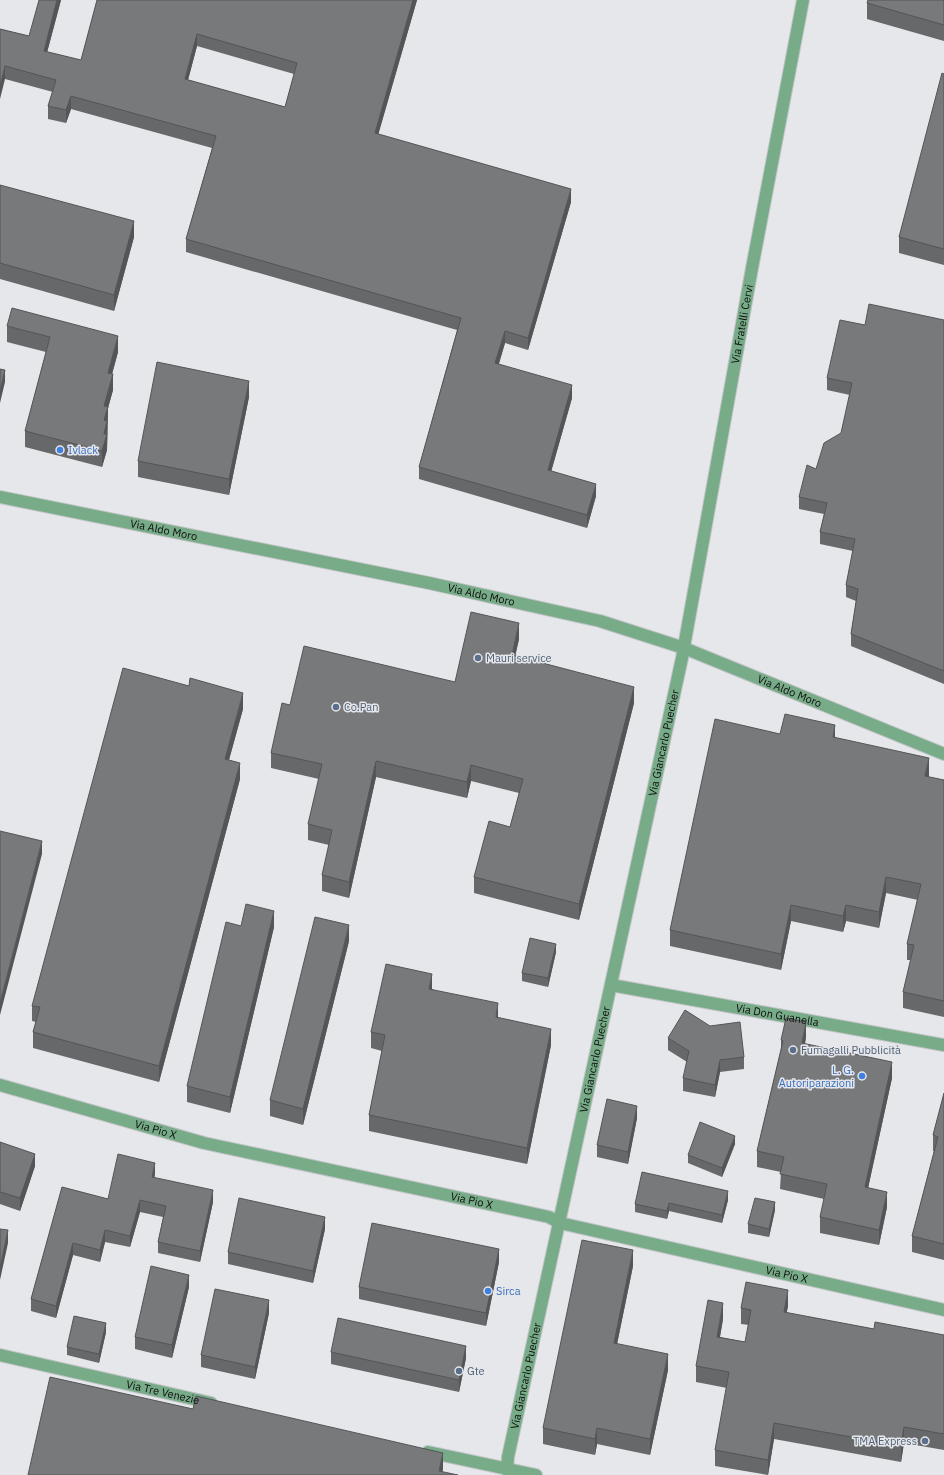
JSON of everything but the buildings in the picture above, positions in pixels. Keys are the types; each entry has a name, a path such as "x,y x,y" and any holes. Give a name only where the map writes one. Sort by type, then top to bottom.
{"street":[{"name":"Via Fratelli Cervi","path":"684,648 753,262 803,0"},
{"name":"Via Aldo Moro","path":"0,497 429,583 552,610 616,626 684,648 944,754"},
{"name":"Via Giancarlo Puecher","path":"503,1473 508,1457 560,1223 684,648"},
{"name":"Via Don Guanella","path":"611,985 944,1046"},
{"name":"Via Pio X","path":"0,1085 204,1143 541,1215 560,1223 944,1310"},
{"name":"Via Tre Venezie","path":"0,1355 220,1405"},
{"path":"413,1449 490,1466 503,1473 536,1475"}],"place":[{"name":"Ivlack","path":"60,450"},
{"name":"Mauri service","path":"478,658"},
{"name":"Co.Pan","path":"336,707"},
{"name":"Fumagalli Pubblicità","path":"793,1050"},
{"name":"L. G. Autoriparazioni","path":"862,1076"},
{"name":"Sirca","path":"488,1291"},
{"name":"Gte","path":"459,1371"},
{"name":"TMA Express","path":"925,1441"}]}
